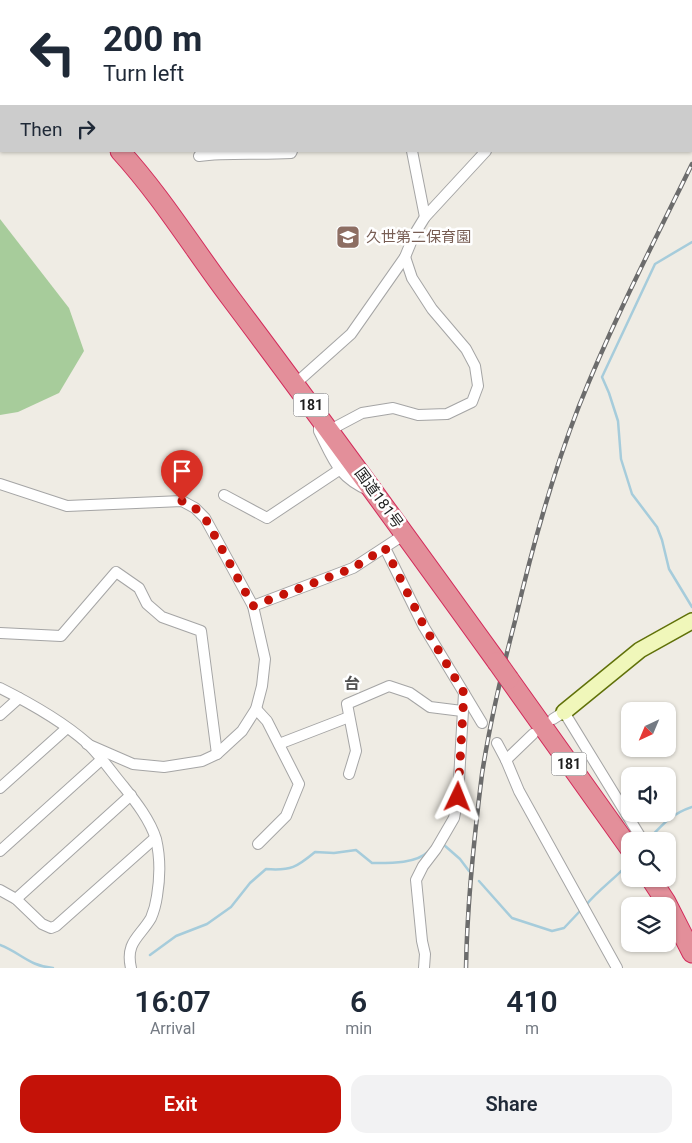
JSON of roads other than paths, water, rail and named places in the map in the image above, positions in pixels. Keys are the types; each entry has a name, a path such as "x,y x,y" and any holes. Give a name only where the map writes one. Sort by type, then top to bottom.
{"highway":[{"name":"国道181号","path":"121,152 162,202 211,272 376,494 621,836"},
{"path":"658,887 692,953"}],"street":[{"path":"199,156 292,152"},
{"path":"412,152 425,216"},
{"path":"295,384 351,334 405,257 425,216 485,152"},
{"path":"376,494 355,485 339,470 319,431 324,423 362,413 393,408 418,414 447,414 472,402 478,386 475,366 466,348 432,309 412,278 405,257"},
{"path":"224,495 267,518 339,470"},
{"path":"0,484 67,506 182,501 195,508 205,518 253,606 265,659 262,686 256,709 242,731 217,754 202,761 164,767 133,764 87,744"},
{"path":"253,606 353,568 405,534"},
{"path":"385,548 424,626 482,723"},
{"path":"0,633 61,636 116,572 139,588 147,604 162,617 201,631 217,754"},
{"path":"637,832 559,715 640,650 692,622"},
{"path":"349,774 356,751 347,704 389,686 410,693 430,707 462,711"},
{"path":"0,688 67,728 87,744 131,795 156,838 159,878 157,895 152,915 131,946 131,968"},
{"path":"424,968 425,954 416,880 454,818 458,797 464,693"},
{"path":"0,715 19,698"},
{"path":"256,709 267,721 298,784 286,816 258,844"},
{"path":"279,744 349,717"},
{"path":"0,788 67,728"},
{"path":"506,760 533,734"},
{"path":"497,743 519,791 617,968"},
{"path":"0,851 102,760"},
{"path":"16,899 131,795"},
{"path":"0,890 16,899 42,924 51,928 56,926 156,838"}],"waterway":[{"path":"692,242 655,264 602,377 618,421 621,459 632,494 657,527 669,569 692,607"},
{"path":"655,832 672,817 692,807"},
{"path":"444,845 460,859 469,871"},
{"path":"150,955 176,936 207,924 231,907 250,883 266,869 293,867 315,852 334,853 356,850 372,863 409,861 428,852"},
{"path":"586,905 621,871"},
{"path":"479,881 512,918 552,931 564,928 581,910"},
{"path":"0,945 31,962 53,968"}],"railway":[{"path":"466,968 471,871 482,774 501,678 551,485 579,406 605,344 692,164"}],"place":[{"name":"久世第二保育園","path":"348,237"}],"district":[{"name":"台","path":"352,683"}]}
